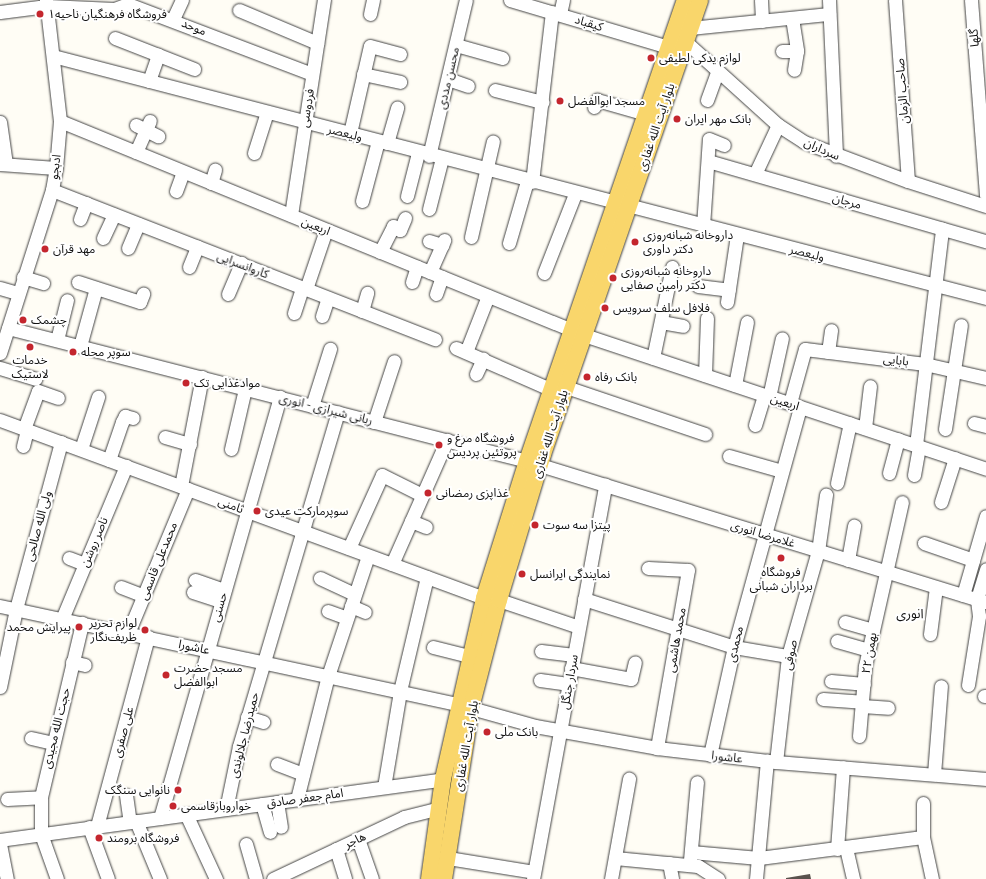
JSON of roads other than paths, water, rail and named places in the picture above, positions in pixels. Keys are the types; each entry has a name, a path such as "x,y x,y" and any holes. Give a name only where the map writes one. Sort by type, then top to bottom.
{"main road":[{"name":"بلوار آیت الله غفاری","path":"622,206 646,114 684,0"},
{"name":"بلوار آیت الله غفاری","path":"444,879 448,858 470,656 491,599 534,463 622,206 700,0"},
{"name":"بلوار آیت الله غفاری","path":"429,879 444,779 465,706 491,599"}],"street":[{"path":"173,19 182,0"},
{"name":"فردوسی","path":"290,215 324,0"},
{"path":"370,14 373,0"},
{"name":"محسن مددی","path":"430,156 466,0"},
{"name":"کیقباد","path":"510,0 669,47"},
{"path":"509,243 530,181 556,13 563,0"},
{"path":"762,0 762,21"},
{"path":"829,0 836,156"},
{"name":"صاحب الزمان","path":"896,0 908,181"},
{"name":"گلها","path":"971,0 986,195"},
{"name":"موحد","path":"0,12 46,3 114,9 128,4 173,19 312,74"},
{"name":"ادبجو","path":"0,353 4,332 52,190 56,168 60,121 46,3"},
{"path":"239,10 317,43"},
{"path":"688,35 762,21 830,14"},
{"path":"792,18 797,51 794,70"},
{"name":"سرداران","path":"688,35 717,72 778,125 804,142 836,156 986,206"},
{"path":"115,38 194,69"},
{"path":"456,45 502,58"},
{"path":"350,133 370,46 400,54"},
{"path":"782,51 797,51"},
{"path":"149,81 158,55"},
{"name":"ولیعصر","path":"53,56 305,123 350,133 430,156 575,194 986,298"},
{"path":"708,100 717,72"},
{"path":"363,74 400,82"},
{"path":"448,79 468,86"},
{"path":"495,90 542,102"},
{"path":"594,107 597,100 646,114"},
{"path":"362,202 397,107"},
{"path":"254,153 267,112"},
{"name":"اربعین","path":"60,121 578,332 986,469"},
{"path":"0,122 3,164 56,168"},
{"path":"755,174 778,125"},
{"path":"136,152 147,128"},
{"path":"703,226 709,138 724,145"},
{"path":"471,237 488,170 493,141"},
{"path":"407,196 430,156"},
{"path":"429,209 430,156"},
{"name":"مرجان","path":"708,161 986,241"},
{"path":"211,183 215,170"},
{"path":"176,191 183,172"},
{"name":"کاروانسرایی","path":"52,190 435,339"},
{"path":"544,273 575,194"},
{"path":"80,219 86,203"},
{"path":"103,238 114,214"},
{"path":"380,252 393,226 400,230 405,218"},
{"path":"128,248 138,224"},
{"path":"914,476 925,364 942,229"},
{"path":"294,313 326,230"},
{"path":"698,286 728,296 737,235"},
{"path":"436,294 438,242"},
{"path":"189,267 197,247"},
{"path":"228,294 241,264"},
{"path":"412,282 417,267"},
{"path":"653,358 672,267"},
{"path":"23,277 43,283"},
{"path":"78,282 140,302 143,294"},
{"path":"0,288 17,294"},
{"path":"80,346 96,288"},
{"path":"362,311 367,294"},
{"path":"488,296 461,350 559,389 705,434"},
{"path":"322,316 328,298"},
{"path":"57,340 67,300"},
{"path":"705,375 707,318"},
{"path":"660,322 683,326"},
{"path":"735,385 747,322"},
{"path":"946,429 956,369 961,325"},
{"path":"828,352 831,330"},
{"name":"ربانی شیرازی - انوری","path":"4,332 57,340 534,463"},
{"path":"755,425 766,396 782,338"},
{"path":"312,406 330,349"},
{"name":"بابایی","path":"805,349 925,364 956,369 986,378"},
{"name":"محمدی","path":"710,755 734,647 782,471 805,349"},
{"path":"476,374 483,359"},
{"path":"374,422 394,362"},
{"path":"0,368 35,379"},
{"name":"محمدعلی قاسمی","path":"128,633 144,596 184,488 202,378"},
{"path":"865,428 870,386"},
{"path":"231,449 245,388"},
{"path":"23,446 26,429 37,410 38,391 58,398"},
{"path":"81,449 98,397"},
{"name":"حسنی","path":"160,818 246,511 280,397"},
{"name":"حمیدرضا جلالوندی","path":"226,809 263,662 338,412"},
{"path":"109,460 122,422 126,416 133,418"},
{"name":"ثامنی","path":"0,420 368,556 491,599 579,627"},
{"path":"836,483 850,423"},
{"path":"164,437 190,444"},
{"path":"889,473 898,439"},
{"path":"392,564 447,440"},
{"name":"ولی الله صالحی","path":"0,687 2,665 61,442"},
{"path":"729,456 782,471"},
{"path":"941,502 955,458"},
{"name":"غلامرضا انوری","path":"534,463 982,601"},
{"name":"ناصر روشن","path":"62,619 126,466"},
{"path":"348,548 382,475 422,495"},
{"name":"سردار جنگل","path":"533,876 605,485"},
{"name":"صوفی","path":"756,879 788,656 818,551 826,495"},
{"name":"۲۲ بهمن","path":"860,736 868,650 902,502"},
{"path":"963,595 986,516"},
{"path":"411,521 426,527"},
{"path":"848,560 854,526"},
{"path":"924,543 973,560"},
{"path":"297,799 328,676 368,556"},
{"path":"69,558 85,564"},
{"name":"محمد هاشمی","path":"648,568 688,570 679,630 657,748"},
{"path":"968,685 986,569"},
{"path":"384,787 400,692 427,577"},
{"path":"320,578 355,594"},
{"path":"194,586 223,595"},
{"path":"121,587 144,596"},
{"path":"930,634 936,587"},
{"path":"584,599 734,647 788,656"},
{"name":"عاشورا","path":"0,606 465,706 560,731 657,748 772,762 986,779"},
{"path":"328,611 365,612"},
{"path":"845,622 873,630"},
{"name":"حجت الله مجیدی","path":"57,879 42,834 41,797 52,742 78,664 82,623"},
{"name":"علی صفری","path":"93,827 148,637"},
{"path":"837,641 868,650"},
{"path":"433,647 470,656"},
{"path":"541,651 631,679 634,662"},
{"path":"540,680 568,684"},
{"path":"831,681 864,684"},
{"path":"934,774 941,686"},
{"path":"823,699 888,708"},
{"path":"248,717 263,722"},
{"path":"31,738 52,742"},
{"path":"278,764 303,774"},
{"path":"844,767 842,848 854,879"},
{"name":"امام جعفر صادق","path":"0,840 444,779"},
{"path":"611,879 629,779"},
{"path":"689,866 698,782"},
{"path":"126,795 133,822 160,879"},
{"path":"7,799 41,797"},
{"path":"262,804 276,829 277,802"},
{"path":"923,803 923,837 932,879"},
{"name":"هاجر","path":"273,879 404,817 439,808"},
{"path":"186,814 216,879"},
{"path":"93,827 108,879"},
{"path":"691,852 759,858 923,837"},
{"path":"358,839 372,879"},
{"path":"0,844 7,879"},
{"path":"246,844 256,879"},
{"path":"336,850 346,879"},
{"path":"448,858 533,876"},
{"path":"615,858 698,866 718,879"},
{"path":"669,863 672,879"}],"place":[{"name":"فروشگاه فرهنگیان ناحیه۱","path":"40,14"},
{"name":"لوازم یدکی لطیفی","path":"651,58"},
{"name":"مسجد ابوالفضل","path":"560,101"},
{"name":"بانک مهر ایران","path":"677,119"},
{"name":"داروخانه شبانه‌روزی دکتر داوری","path":"635,242"},
{"name":"مهد قرآن","path":"45,249"},
{"name":"داروخانه شبانه‌روزی دکتر رامین صفایی","path":"613,278"},
{"name":"فلافل سلف سرویس","path":"605,308"},
{"name":"چشمک","path":"23,320"},
{"name":"خدمات لاستیک","path":"30,347"},
{"name":"سوپر محله","path":"73,352"},
{"name":"بانک رفاه","path":"587,377"},
{"name":"موادغذایی تک","path":"186,383"},
{"name":"فروشگاه مرغ و پروتئین پردیس","path":"439,445"},
{"name":"غذاپزی رمضانی","path":"428,493"},
{"name":"سوپرمارکت عیدی","path":"257,511"},
{"name":"پیتزا سه سوت","path":"535,525"},
{"name":"فروشگاه برداران شبانی","path":"781,558"},
{"name":"نمایندگی ایرانسل","path":"522,574"},
{"name":"پیرایش محمد","path":"79,627"},
{"name":"لوازم تحریر ظریف‌نگار","path":"145,630"},
{"name":"مسجد حضرت ابوالفضل","path":"166,675"},
{"name":"بانک ملی","path":"487,732"},
{"name":"نانوایی سنگک","path":"178,790"},
{"name":"خواروبارقاسمی","path":"173,806"},
{"name":"فروشگاه برومند","path":"99,838"}],"district":[{"name":"انوری","path":"910,614"}]}
